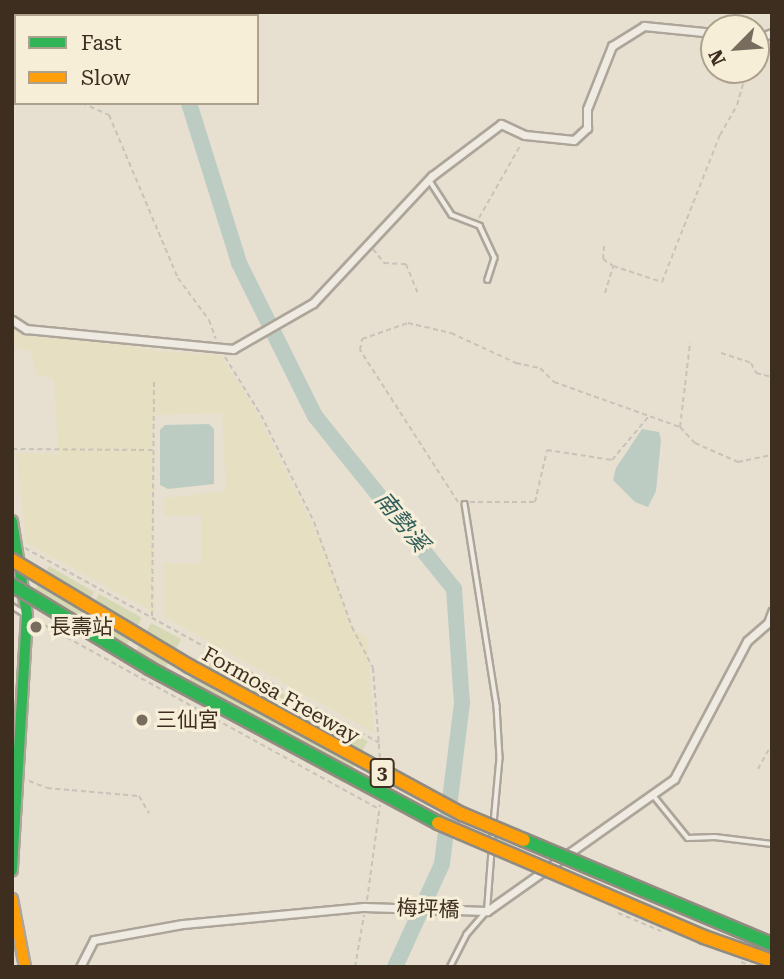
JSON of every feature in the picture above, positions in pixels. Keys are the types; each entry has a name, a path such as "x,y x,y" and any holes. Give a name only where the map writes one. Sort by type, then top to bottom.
{"main road":[{"path":"12,521 27,615 16,737 19,780 12,870"},
{"name":"Formosa Freeway","path":"12,560 189,666 462,814 772,944"},
{"name":"Formosa Freeway","path":"12,585 149,668 453,831 678,927 772,961"},
{"path":"12,899 25,967"}],"street":[{"path":"12,320 26,329 233,349 313,303 428,179 501,124 525,135 574,140 587,128 587,109 612,46 644,26 700,32"},
{"path":"487,911 654,796 674,779 747,641 768,623 772,612"},
{"name":"梅坪橋","path":"80,967 94,940 183,924 367,908 487,911"}],"lane":[{"path":"428,179 452,215 477,221 495,258 488,281"},
{"path":"450,967 466,935 487,911 500,758 489,637 465,503"},
{"path":"12,606 27,615"},
{"path":"654,796 688,838 715,836 772,844"}],"path":[{"path":"604,246 603,259 613,266 662,282 720,135 737,105 743,84"},
{"path":"86,105 109,115 178,278 209,320 219,348 261,415 314,522 352,626 373,668 380,770"},
{"path":"477,221 507,174 525,135"},
{"path":"369,241 384,263 406,264 418,294"},
{"path":"605,293 613,266"},
{"path":"649,416 612,460 547,450 535,502 458,502 360,350 362,340 408,323 451,333 516,363 540,368 554,382 680,427 695,443 738,462 772,455"},
{"path":"680,427 684,419 690,343"},
{"path":"721,353 751,363 756,373 772,377"},
{"path":"152,617 154,379"},
{"path":"12,449 153,450"},
{"path":"15,542 380,743"},
{"path":"27,615 380,809"},
{"path":"758,769 772,744"},
{"path":"19,780 47,788 139,796 149,813"},
{"path":"355,967 372,887 380,796"}],"shaded area":[{"path":"12,319 32,329 160,351 220,355 258,414 329,558 353,631 367,636 374,733 164,617 163,563 202,563 201,515 164,516 165,498 226,491 222,413 153,415 155,613 26,543 16,453 58,454 54,378 36,376 30,350 12,348"},
{"path":"209,424 214,429 214,484 168,489 160,485 160,430 165,425"},
{"path":"642,429 659,432 661,440 656,491 648,507 635,502 613,480 616,468"}],"green space":[{"path":"49,566 94,592 72,630 27,604"},
{"path":"99,594 142,618 121,656 78,632"},
{"path":"151,623 181,639 159,680 129,664"},
{"path":"205,651 368,741 344,783 182,693"}],"waterway":[{"name":"南勢溪","path":"190,105 239,263 315,416 454,589 462,703 442,864 395,967"}],"traffic: fast":[{"path":"12,521 27,615 12,871"},
{"path":"12,585 149,668 438,823"},
{"path":"524,840 772,944"}],"traffic: slow":[{"path":"12,560 189,666 462,814 524,840"},
{"path":"438,823 704,937 772,961"},
{"path":"12,899 25,967"}],"place":[{"name":"長壽站","path":"36,627"},
{"name":"三仙宮","path":"142,720"}]}
